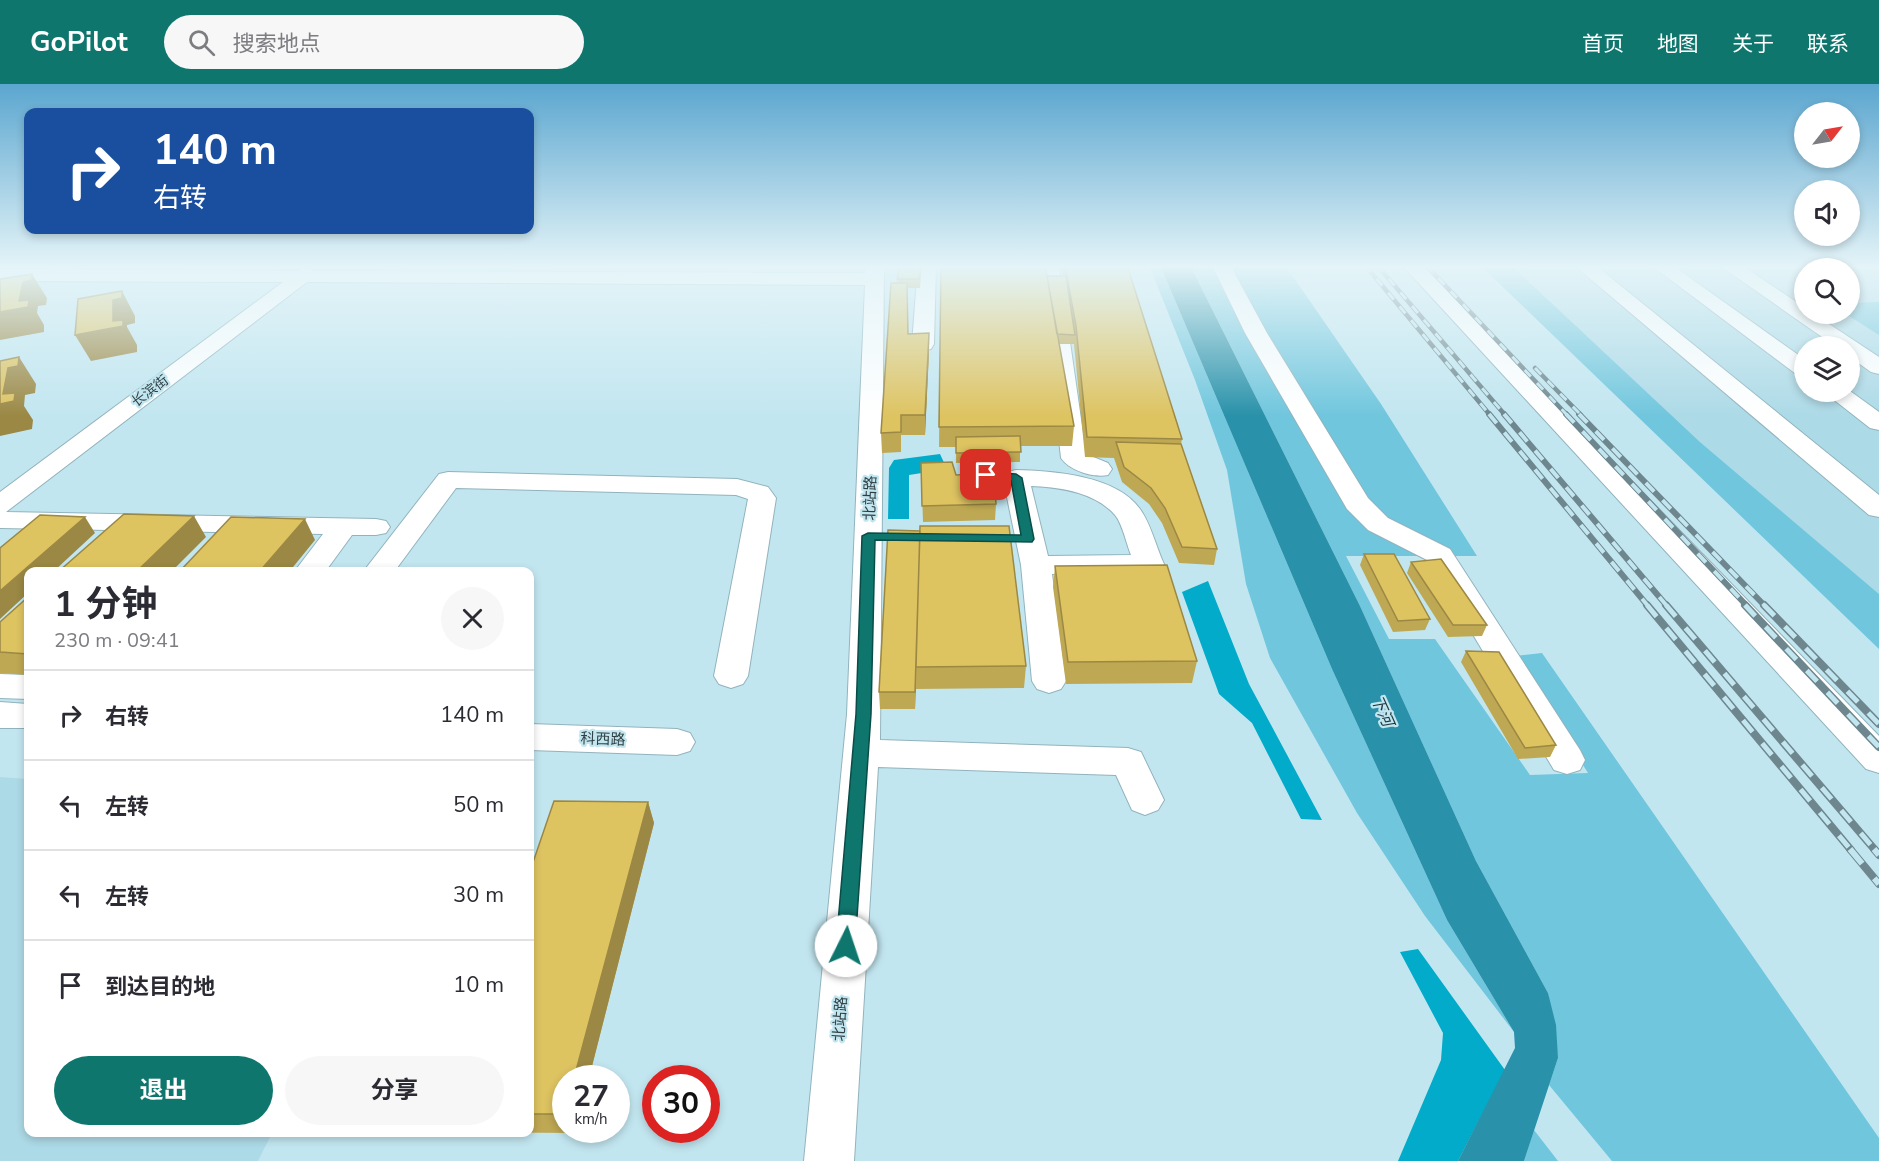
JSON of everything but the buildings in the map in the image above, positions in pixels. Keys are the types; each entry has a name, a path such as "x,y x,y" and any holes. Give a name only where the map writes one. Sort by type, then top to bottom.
{"street":[{"name":"长滨街","path":"5,521 254,315"},
{"name":"北站路","path":"829,1161 880,536 876,315"},
{"path":"923,344 924,315"},
{"path":"1247,315 1357,503 1377,524 1440,555 1567,760"},
{"path":"1459,315 1879,759"},
{"path":"1644,315 1879,509"},
{"path":"1730,315 1794,362"},
{"path":"1802,315 1833,336"},
{"path":"1059,342 1074,458"},
{"path":"1860,354 1879,367"},
{"path":"1850,402 1879,423"},
{"path":"1036,456 1074,458 1099,469"},
{"path":"1023,547 1149,564 1128,512 1111,499 1083,485 1058,478 1006,477 1023,547 1049,681"},
{"path":"382,567 448,480 748,489 762,498 731,676"},
{"path":"5,521 376,527"},
{"path":"99,551 131,523"},
{"path":"213,548 235,525"},
{"path":"313,567 344,527"},
{"path":"0,686 24,687"},
{"path":"0,715 24,716"},
{"name":"科西路","path":"534,736 677,742"},
{"path":"861,753 1128,762 1145,800"}],"shaded area":[{"path":"1169,315 1181,315 1332,669 1447,920 1514,1032 1425,916 1357,813 1270,658 1246,584 1227,470"},
{"path":"1215,315 1320,315 1381,404 1477,556 1346,556 1389,639 1435,639 1530,775 1588,773 1515,656 1542,653 1879,1138 1879,1161 1612,1161 1549,1085 1558,1058 1548,993 1476,861 1360,606"},
{"path":"1532,315 1565,315 1700,442 1879,594 1879,649"},
{"path":"1565,315 1794,315 1794,324 1860,324 1860,315 1879,315 1879,594 1700,442"},
{"path":"1860,315 1879,315 1879,335 1860,323"},
{"path":"940,454 947,469 909,475 909,519 888,519 889,468 894,460"},
{"path":"1208,581 1249,684 1322,820 1301,819 1252,723 1219,694 1182,592"},
{"path":"0,777 24,779 24,1137 270,1137 258,1161 0,1161"},
{"path":"1418,949 1505,1070 1458,1161 1398,1161 1441,1060 1443,1033 1400,952"},
{"path":"1534,1130 1558,1161 1524,1161"}],"water":[{"name":"下河","path":"1181,315 1215,315 1360,606 1476,861 1548,993 1556,1025 1558,1058 1524,1161 1458,1161 1515,1048 1514,1032 1447,920 1332,669"}],"railway":[{"path":"1407,315 1490,415"},
{"path":"1420,315 1505,415"},
{"path":"1473,315 1567,415"},
{"path":"1535,368 1581,415"},
{"path":"1489,414 1648,606"},
{"path":"1504,414 1667,606"},
{"path":"1566,414 1747,606"},
{"path":"1579,414 1765,606"},
{"path":"1647,605 1851,850"},
{"path":"1666,605 1875,850"},
{"path":"1745,605 1879,747"},
{"path":"1764,605 1879,724"},
{"path":"1850,849 1879,884"},
{"path":"1874,849 1879,855"}],"route":[{"path":"846,946 864,714 868,536 1028,539 1016,478 986,475"}]}
